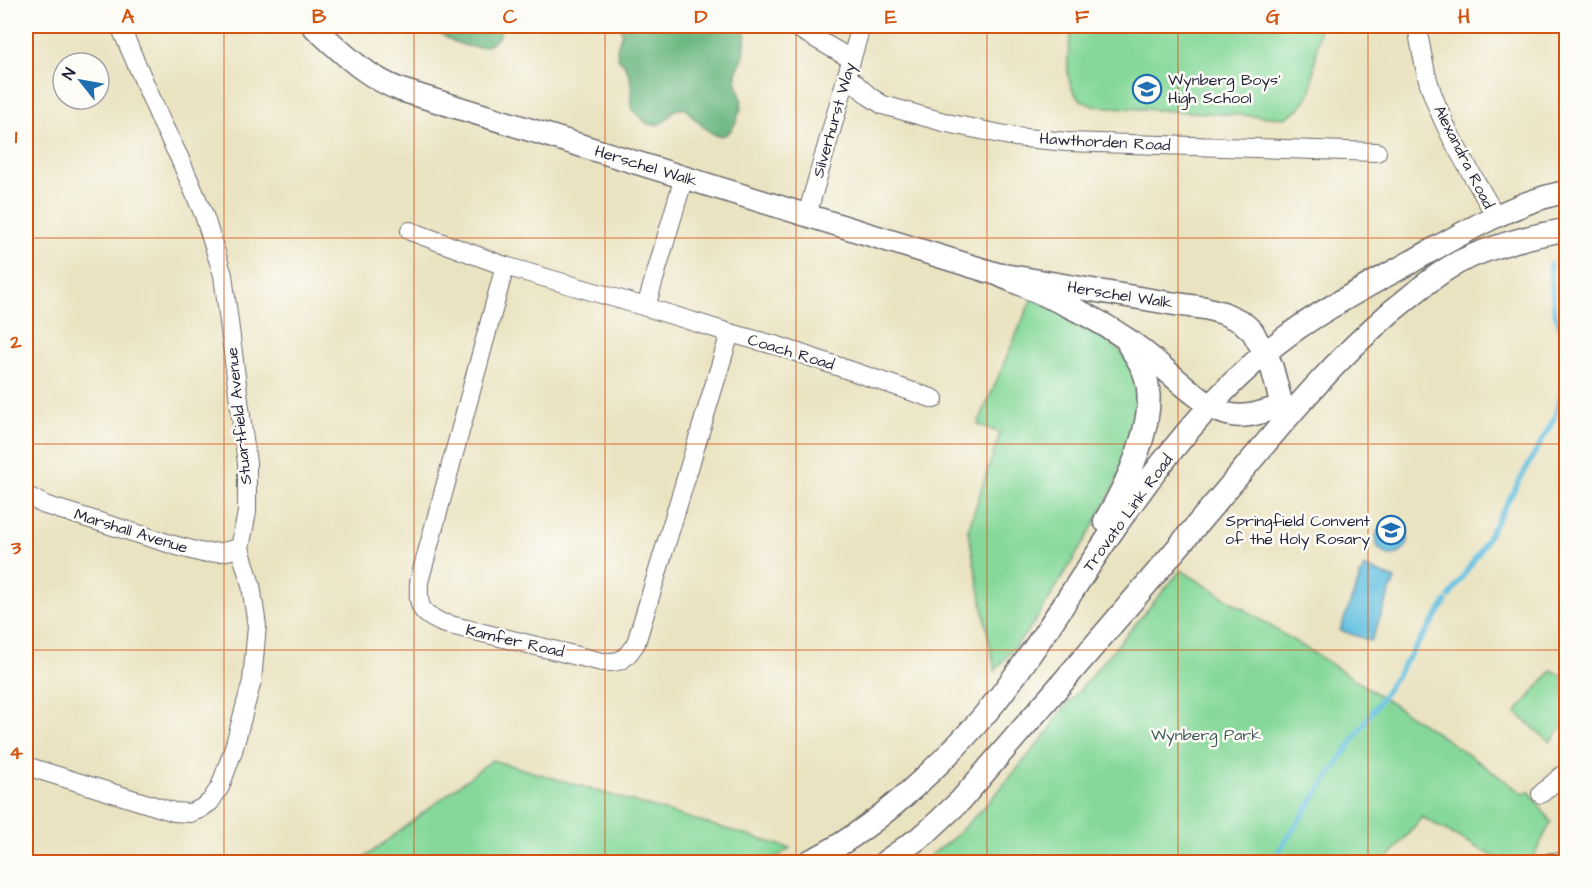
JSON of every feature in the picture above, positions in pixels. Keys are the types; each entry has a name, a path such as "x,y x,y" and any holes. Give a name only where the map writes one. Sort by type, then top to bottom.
{"main road":[{"name":"Herschel Walk","path":"313,26 358,66 389,86 997,274 1072,308 1124,337 1147,353 1210,406 1224,413 1239,416 1254,415 1282,406"},
{"name":"Trovato Link Road","path":"808,862 863,829 934,770 967,735 1017,674 1125,513 1164,460 1210,406 1252,365 1297,328 1441,245 1529,202 1566,192"},
{"path":"885,862 926,833 960,801 1288,417 1350,350 1404,301 1451,267 1509,243 1566,230"},
{"name":"Herschel Walk","path":"997,274 1205,308 1223,313 1242,322 1253,332 1266,353"},
{"path":"1226,491 1235,469 1253,440 1338,346 1376,310 1388,304 1404,301"},
{"path":"1078,583 1082,563 1114,506 1134,462 1147,419 1149,400 1147,380 1124,337"},
{"path":"1266,353 1277,383 1282,406"}],"street":[{"name":"Stuartfield Avenue","path":"26,765 174,812 190,813 210,802 220,787 252,681 257,626 251,585 240,548 247,512 247,463 223,275 204,215 120,26"},
{"name":"Hawthorden Road","path":"794,26 849,67 869,96 884,105 946,123 1015,137 1067,142 1377,152"},
{"name":"Silverhurst Way","path":"807,215 861,26"},
{"name":"Alexandra Road","path":"1418,26 1427,79 1435,100 1496,217"},
{"path":"646,307 684,177"},
{"name":"Coach Road","path":"410,231 505,266 778,346 934,399"},
{"name":"Kamfer Road","path":"505,266 419,582 418,598 421,608 428,616 442,623 602,662 614,663 626,657 636,643 730,333"},
{"name":"Marshall Avenue","path":"26,495 45,505 203,553 240,548"},
{"path":"1541,794 1566,772"},
{"path":"1550,862 1556,862"}],"green space":[{"path":"433,26 500,26 500,30 498,37 486,46 470,47 445,37"},
{"path":"620,26 745,26 744,54 736,75 742,103 733,128 720,136 705,129 685,108 674,110 666,120 655,125 644,121 634,112 631,103 630,77 618,58 617,49 622,32"},
{"path":"1072,26 1320,26 1311,91 1299,109 1285,118 1094,106 1083,101 1070,84 1068,61"},
{"path":"1032,298 1089,328 1117,348 1135,370 1139,388 1139,410 1134,434 1114,487 1035,621 995,671 968,530 1000,433 978,424"},
{"name":"Wynberg Park","path":"1181,570 1443,737 1524,794 1529,791 1551,822 1531,862 1503,862 1422,817 1385,862 922,862 953,838 989,802 1050,730 1055,719"},
{"path":"1552,670 1566,678 1566,723 1550,742 1516,713"},
{"path":"492,760 790,848 770,862 359,862"}],"water":[{"path":"1392,523 1403,528 1408,539 1403,550 1392,555 1381,550 1376,539 1381,528"},
{"path":"1364,567 1395,579 1371,641 1340,630"}],"waterway":[{"path":"1550,264 1554,311 1566,341 1566,368"},
{"path":"1449,597 1480,551 1554,419 1566,375"},
{"path":"1273,862 1446,602"}],"place":[{"name":"Wynberg Boys' High School","path":"1147,89"},
{"name":"Springfield Convent of the Holy Rosary","path":"1391,530"}]}
